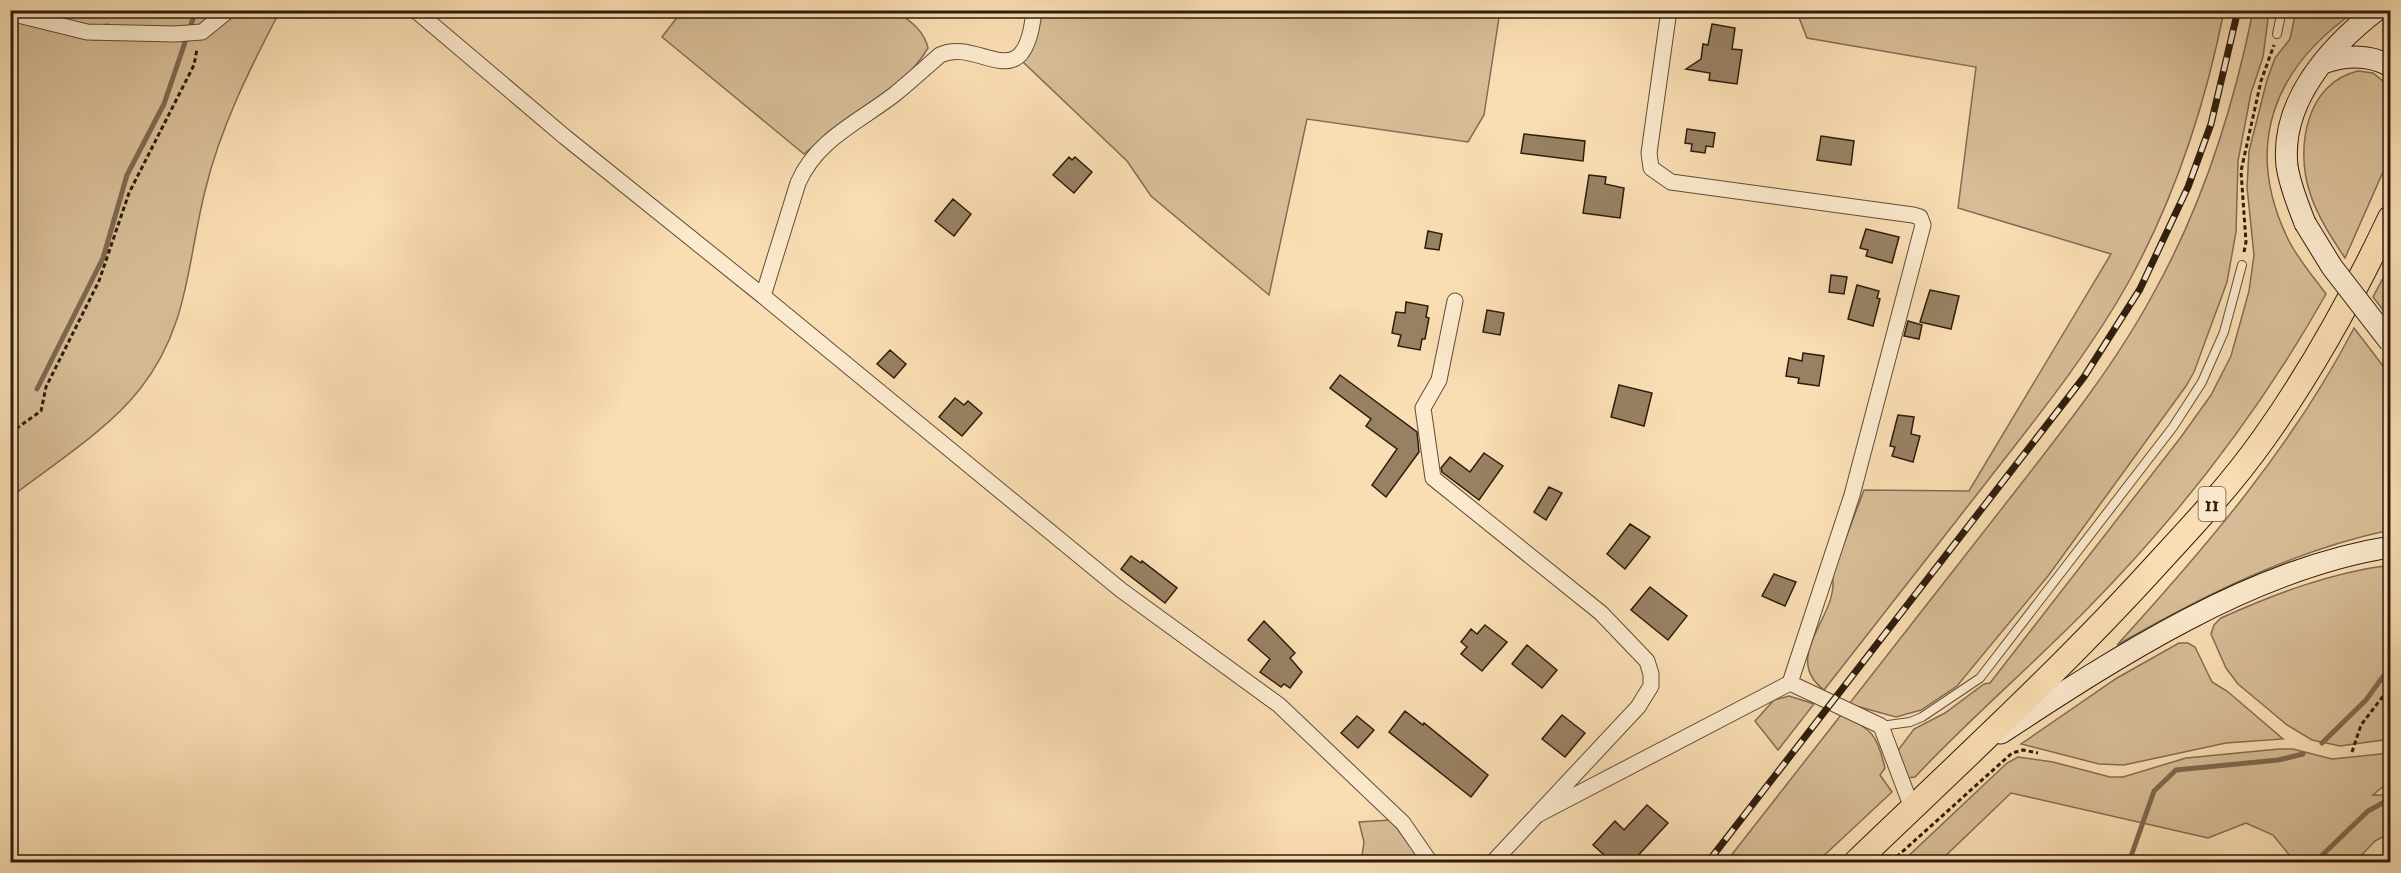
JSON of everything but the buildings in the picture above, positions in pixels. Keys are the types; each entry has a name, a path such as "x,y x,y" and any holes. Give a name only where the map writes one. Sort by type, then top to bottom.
{"main road":[{"path":"2377,10 2323,63 2299,97 2288,135 2288,171 2305,223 2332,267 2391,342"},
{"path":"2323,63 2354,57 2379,61 2391,66"},
{"name":"11","path":"1856,862 1978,748 2126,599 2212,504 2264,438 2361,279 2391,218"},
{"path":"1978,748 2109,662 2191,618 2244,593 2307,569 2391,547"}],"street":[{"path":"10,13 87,32 175,34 201,32 229,10"},
{"path":"415,10 565,137 763,296 1120,590 1280,705 1403,823 1430,862"},
{"path":"763,296 798,183 804,170 822,146 894,95 940,55 949,51 997,62 1008,61 1018,56 1030,37 1034,10"},
{"path":"1539,814 1790,683 1852,495 1923,225 1920,217 1913,215 1671,182 1652,168 1649,153 1669,10"},
{"path":"1455,301 1439,380 1423,408 1433,478 1601,613 1647,661 1652,674 1651,686 1638,707 1493,862"},
{"path":"1790,683 1881,726 1912,808"}],"lane":[{"path":"2277,34 2282,10"},
{"path":"1881,726 1910,722 1922,717 1980,678 2159,445 2202,382 2224,332 2242,265"}],"path":[{"path":"10,433 41,411 46,387 99,281 129,193 194,65 201,32"},
{"path":"2242,265 2246,242 2241,171 2244,151 2261,81 2277,34"},
{"path":"2352,752 2361,725 2391,687"},
{"path":"1891,862 2012,753 2022,750 2038,753"}],"shaded area":[{"path":"895,10 920,31 928,48 917,64 887,93 804,154 662,37 682,11"},
{"path":"31,11 280,11 227,121 205,191 184,294 168,342 156,366 140,389 112,419 11,497 11,19 95,40 109,39 108,24 93,26"},
{"path":"1042,11 1500,11 1484,115 1468,142 1307,119 1269,295 1151,196 1127,161 1023,62 1034,43"},
{"path":"1781,11 2224,11 2208,82 2174,185 2145,251 2113,309 2044,408 1824,690 1812,677 1808,663 1809,649 1829,605 1833,590 1832,575 1864,490 1969,491 2111,254 1958,208 1976,67 1807,38 1798,15"},
{"path":"2253,11 2269,11 2263,57 2251,93 2238,161 2236,232 2227,282 2194,372 2186,386 2048,576 1957,686 1921,710 1896,717 1849,704 2069,421 2105,372 2137,322 2170,262 2201,193 2236,85"},
{"path":"2296,11 2356,11 2328,33 2305,56 2287,82 2275,110 2268,139 2268,170 2274,203 2291,244 2326,294 2248,418 2157,533 2125,570 2069,627 1915,777 1908,778 1896,753 1914,729 1945,713 1984,684 1990,683 2181,437 2211,395 2231,356 2249,291 2254,255 2247,187 2249,151 2267,80 2275,58 2290,39"},
{"path":"2358,71 2373,73 2390,87 2390,156 2345,258 2321,219 2310,193 2304,157 2305,138 2316,103 2326,89 2340,78"},
{"path":"2390,265 2390,319 2373,297"},
{"path":"2354,328 2390,375 2390,530 2283,562 2216,592 2117,645 2215,533 2276,454 2304,414"},
{"path":"2390,565 2390,739 2340,746 2312,740 2287,725 2238,684 2226,668 2211,634 2214,625 2221,618 2304,585 2346,573"},
{"path":"2179,643 2188,643 2195,647 2212,682 2227,691 2283,739 2226,743 2124,765 2099,764 2021,744 2117,678"},
{"path":"1789,696 1814,704 1778,750 1755,721 1774,700"},
{"path":"1841,715 1860,724 1876,740 1885,768 1880,775 1892,792 1817,862 1726,862"},
{"path":"2293,749 2332,759 2390,753 2390,781 2373,795 2390,795 2390,833 2375,841 2355,862 2287,862 2291,857 2273,835 2246,823 2208,838 2011,793 1939,862 1902,862 2007,763 2018,757 2053,762 2110,777 2123,777 2186,758"},
{"path":"1391,820 1422,862 1361,862 1364,842 1359,822"}],"waterway":[{"path":"37,389 103,258 127,175 164,104 196,10"},
{"path":"2322,743 2366,700 2390,667"},
{"path":"2129,862 2154,791 2176,770 2278,760 2303,754"},
{"path":"2315,862 2368,811 2390,799"}],"railway":[{"path":"1708,862 2084,377 2140,289 2188,187 2211,124 2238,10"}]}
